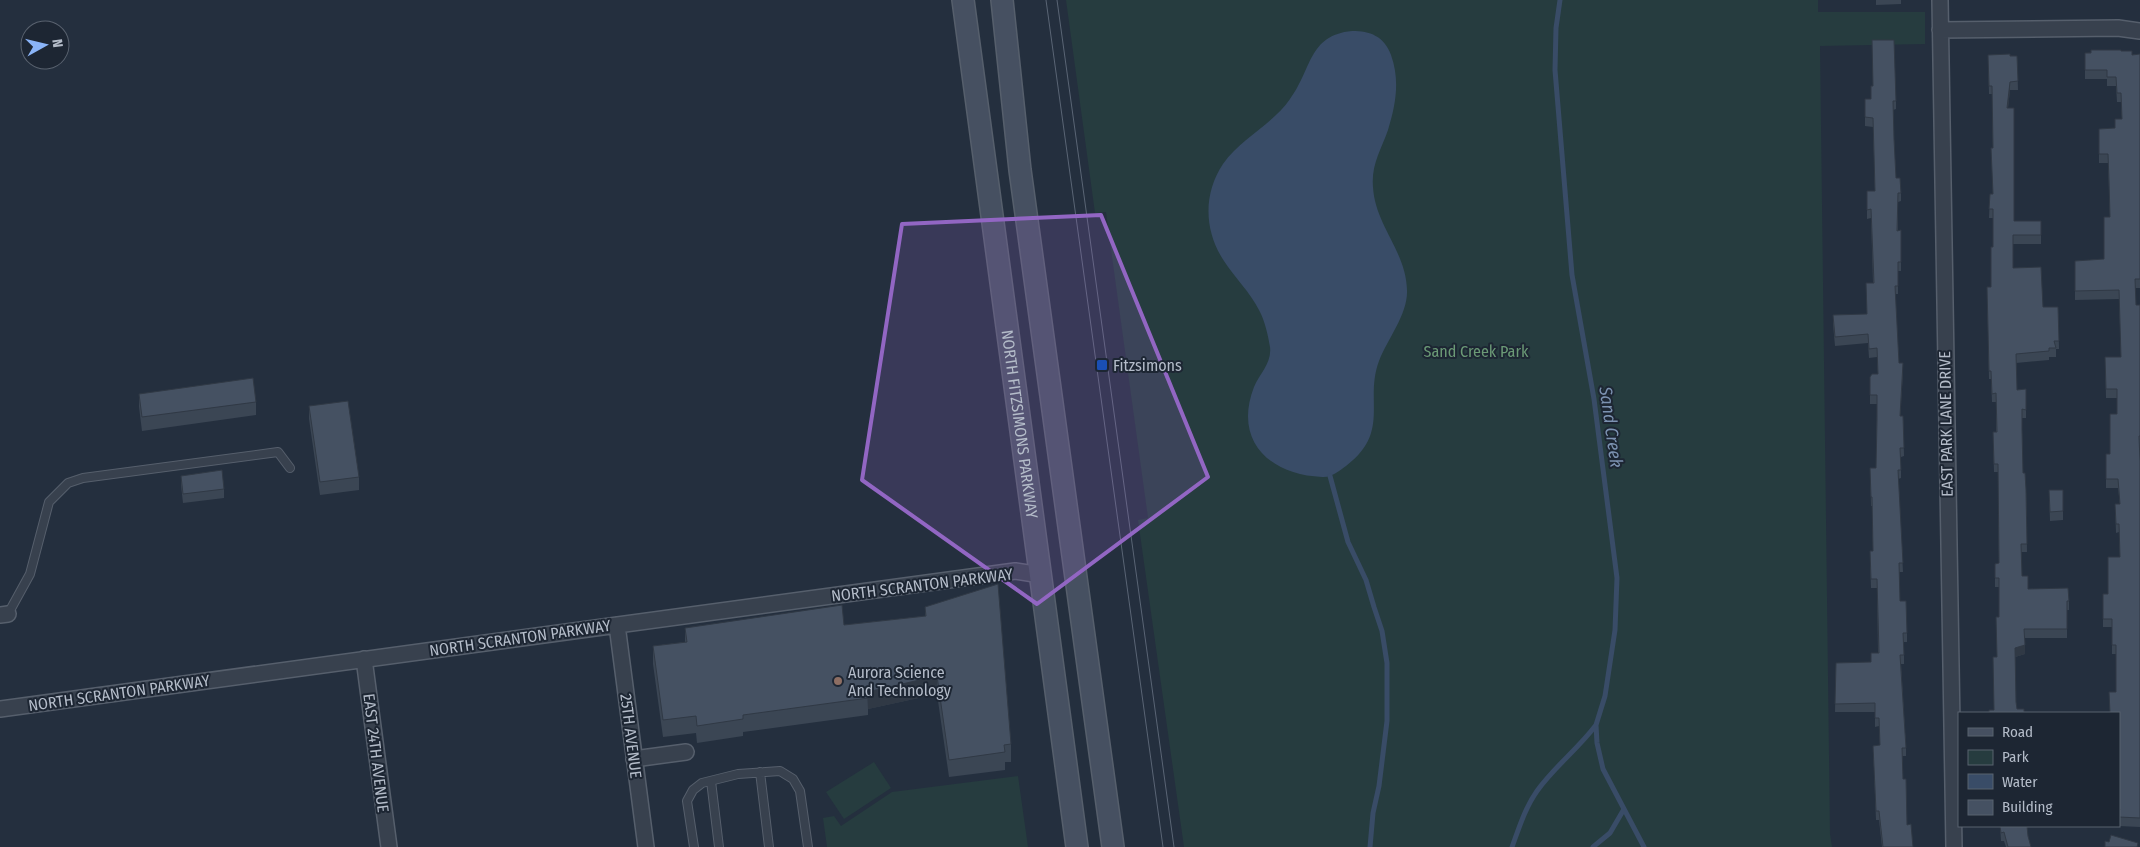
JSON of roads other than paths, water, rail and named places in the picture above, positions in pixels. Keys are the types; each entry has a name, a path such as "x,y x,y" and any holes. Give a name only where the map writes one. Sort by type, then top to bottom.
{"main road":[{"name":"NORTH FITZSIMONS PARKWAY","path":"963,0 1077,847"},
{"path":"1002,0 1020,170 1113,847"}],"street":[{"name":"EAST PARK LANE DRIVE","path":"1940,0 1954,847"},
{"path":"2118,28 2140,23"},
{"path":"1940,30 2118,28 2140,31"},
{"name":"NORTH SCRANTON PARKWAY","path":"0,709 1015,571 1041,575"},
{"name":"25TH AVENUE","path":"617,625 646,847"},
{"name":"EAST 24TH AVENUE","path":"364,659 388,847"},
{"path":"634,759 686,752"}],"lane":[{"path":"4,614 30,574 49,502 68,483 82,478 278,452 290,468"},
{"path":"694,847 687,801 693,790 702,783 738,774 780,771 793,779 800,791 808,847"},
{"path":"760,772 770,847"},
{"path":"711,780 719,847"}],"water":[{"path":"1352,31 1365,32 1380,39 1388,49 1394,64 1395,101 1388,130 1375,165 1373,187 1379,214 1402,263 1407,290 1401,317 1379,361 1375,376 1374,416 1368,441 1360,453 1346,466 1332,475 1322,477 1303,475 1286,470 1272,462 1261,452 1253,439 1248,424 1249,406 1254,387 1269,358 1270,347 1263,319 1255,303 1217,249 1208,212 1209,200 1216,176 1230,155 1283,108 1297,88 1319,47 1327,39"}],"waterway":[{"name":"Sand Creek","path":"1560,0 1556,28 1555,70 1572,275 1594,399 1617,578 1615,630 1605,696 1596,725 1597,743 1603,769 1644,847"},
{"path":"1330,476 1348,542 1366,580 1382,631 1387,663 1387,721 1379,786 1373,813 1370,847"},
{"path":"1512,847 1526,811 1537,791 1596,725"},
{"path":"1593,847 1610,833 1624,809"}],"tram line":[{"path":"1046,0 1163,847"},
{"path":"1057,0 1174,847"}],"place":[{"name":"Fitzsimons","path":"1102,365"},
{"name":"Aurora Science And Technology","path":"838,681"}],"park label":[{"name":"Sand Creek Park","path":"1476,351"}]}
